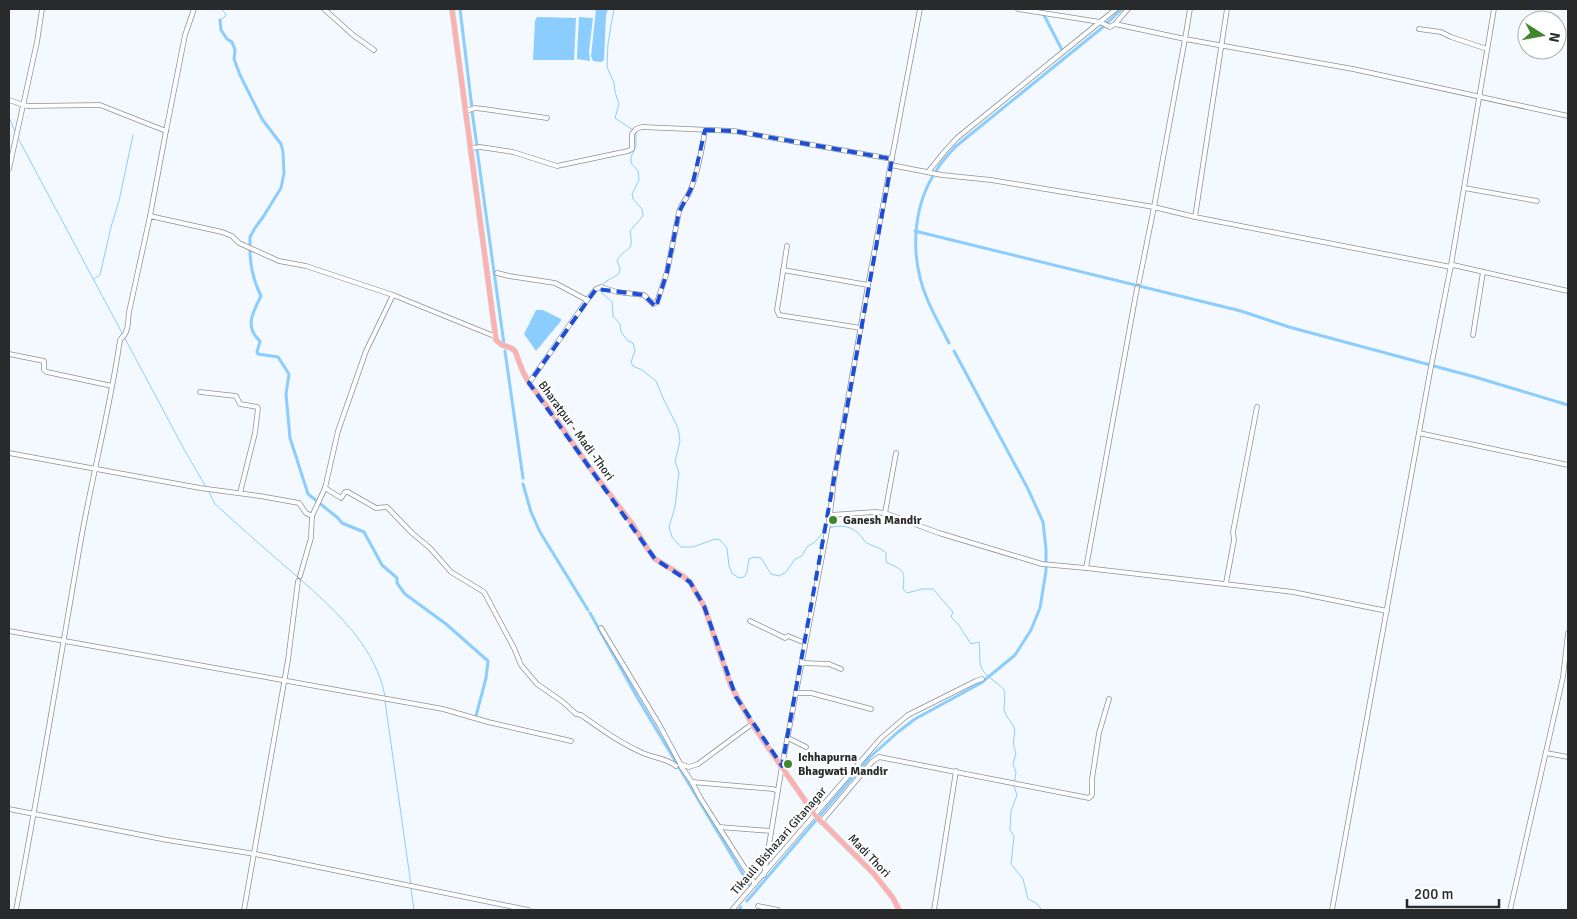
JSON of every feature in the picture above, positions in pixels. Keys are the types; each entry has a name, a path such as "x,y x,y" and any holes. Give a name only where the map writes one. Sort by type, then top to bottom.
{"main road":[{"path":"452,9 488,270 494,336"},
{"name":"Bharatpur - Madi -Thori","path":"494,336 498,343 515,351 529,383 633,525 646,548 655,559 690,582 704,606 731,686 752,724 818,818"},
{"name":"Madi Thori","path":"818,818 874,874 893,898 899,910"}],"street":[{"path":"9,169 37,42 42,9"},
{"path":"16,910 95,468 150,216 184,42 194,9"},
{"path":"324,9 353,35 374,50"},
{"path":"764,875 782,766 830,515 834,479 868,285 920,9"},
{"path":"1018,9 1103,24 1110,27 1128,9"},
{"path":"930,173 945,150 957,138 1103,24 1116,9"},
{"path":"1139,282 1190,9"},
{"path":"1195,217 1227,9"},
{"path":"1332,910 1430,372 1451,267 1494,9"},
{"path":"1115,24 1184,39 1353,69 1568,116"},
{"path":"1419,29 1441,32 1487,49"},
{"path":"9,100 23,105 100,105 166,131"},
{"path":"466,111 475,108 547,118"},
{"path":"471,148 480,147 513,152 557,166 628,151 632,149 632,134 636,129 642,127 734,131 892,159"},
{"path":"529,383 596,288 640,294 644,295 653,304 657,302 667,272 678,212 692,188 705,130"},
{"path":"890,165 930,173 991,180 1154,207 1195,217 1451,267 1453,265 1568,291"},
{"path":"1464,188 1537,201"},
{"path":"150,216 222,232 279,261 306,266 393,295 494,336"},
{"path":"787,246 777,310 778,315 861,328"},
{"path":"783,270 868,285"},
{"path":"1473,335 1483,272"},
{"path":"497,273 555,283 587,300"},
{"path":"1086,568 1138,288"},
{"path":"244,910 288,660 299,578 311,538 312,516 325,488 338,431 363,359 393,295"},
{"path":"9,354 44,361 44,370 47,372 112,386"},
{"path":"200,392 236,396 240,404 258,408 255,433 240,493"},
{"path":"1226,583 1234,540 1233,532 1257,407"},
{"path":"1419,432 1568,465"},
{"path":"9,453 200,488 299,503 306,513 312,516"},
{"path":"885,513 896,453"},
{"path":"325,488 341,498 348,492 376,508 387,507 412,533 430,548 451,572 484,592 521,665 536,684 563,702 576,714 581,715 606,733 644,754 671,762 676,766"},
{"path":"830,515 885,513 939,533 1047,564 1293,592 1387,611"},
{"path":"750,621 786,638 788,636 805,643"},
{"path":"601,628 660,726 676,759 755,884"},
{"path":"9,631 443,709 488,722 571,741"},
{"path":"1510,910 1563,677 1568,633"},
{"path":"802,663 829,664 841,669"},
{"name":"Tikauli Bishazari Gitanagar","path":"732,910 818,818 881,738 896,724 908,715 944,696 982,680"},
{"path":"797,693 811,693 871,709"},
{"path":"818,818 879,757 1090,798 1099,733 1108,700"},
{"path":"682,767 680,764 689,767 698,764 752,724"},
{"path":"788,738 806,747"},
{"path":"1546,753 1568,757"},
{"path":"934,910 956,771"},
{"path":"692,782 764,788 778,791"},
{"path":"9,809 167,840 255,854 528,910"},
{"path":"720,827 771,831"},
{"path":"758,906 778,910"}],"highlighted area":[{"path":"705,130 734,131 892,159 782,766 736,697 704,606 690,582 655,559 529,383 596,289 644,295 656,307 667,272 679,212 692,187"}],"water":[{"path":"596,9 608,9 606,15 604,60 601,62 593,61 591,56"},
{"path":"537,17 576,18 574,60 533,60 535,21"},
{"path":"579,17 593,18 589,51 590,61 577,59"},
{"path":"536,310 543,310 561,319 561,321 536,351 524,334"}],"waterway":[{"path":"220,20 226,16 221,9"},
{"path":"460,9 472,108"},
{"path":"614,9 608,43 607,67 614,83 619,104 615,118 633,130"},
{"path":"949,343 928,301 918,269 916,252 918,218 928,186 940,164 955,147 1103,27 1122,9"},
{"path":"1044,15 1062,50"},
{"path":"220,20 221,30 227,39 232,42 235,50 234,59 240,75 262,119 281,144 283,152 284,173 281,188 250,237 250,245"},
{"path":"472,111 477,146"},
{"path":"9,117 15,132"},
{"path":"636,132 636,146 631,157 631,163 638,171 639,180 632,194 633,199 642,209 643,216 630,231 630,247 617,261 620,268 619,274 605,282 601,288 602,293 612,302 613,316 620,324 621,332 628,341 633,343 635,351 631,362 633,366 642,370 656,381 678,428 680,441 675,462 679,472 675,507 669,527 672,537 681,547 693,547 715,539 720,540 727,548 729,566 732,573 739,578 744,577 747,572 749,559 754,557 761,558 771,574 779,576 786,572 795,559 802,556 807,547 815,542 825,530"},
{"path":"94,279 100,275 119,201 133,135"},
{"path":"18,138 206,487"},
{"path":"477,149 504,344"},
{"path":"915,231 1241,311 1289,327 1475,377 1568,405"},
{"path":"250,250 252,273 261,296 255,308 251,325 255,336 260,341 257,352 258,354 278,357 289,374 286,394 290,438 308,494 342,523 364,532 382,565 397,578 397,583 405,594 446,624 488,661 486,678 476,716"},
{"path":"505,351 523,478"},
{"path":"747,901 870,757 915,719 981,683 1015,655 1031,630 1040,608 1046,571 1043,522 1028,489 954,351"},
{"path":"523,484 531,512 540,532 588,610"},
{"path":"208,490 215,504 343,620 370,655 379,675 385,696"},
{"path":"829,528 838,526 850,528 858,533 866,543 884,551 886,553 886,562 902,571 904,578 903,589 907,593 922,589 933,589 953,612 951,617 971,644 979,642 981,666 984,672 1004,690 1004,710 1015,730 1014,745 1016,753 1013,764 1016,772 1014,786 1017,795 1011,811 1010,830 1014,836 1011,864 1023,879 1028,899 1036,903 1042,910"},
{"path":"590,613 637,697 750,886"},
{"path":"385,701 411,885"},
{"path":"411,889 414,910"}],"place":[{"name":"Ganesh Mandir","path":"833,520"},
{"name":"Ichhapurna Bhagwati Mandir","path":"788,764"}]}
